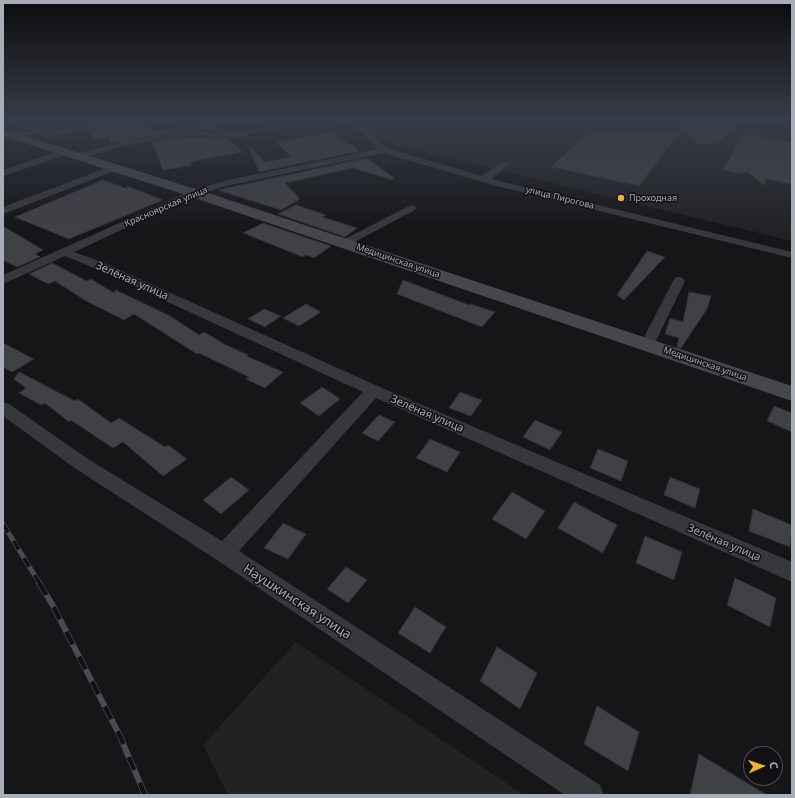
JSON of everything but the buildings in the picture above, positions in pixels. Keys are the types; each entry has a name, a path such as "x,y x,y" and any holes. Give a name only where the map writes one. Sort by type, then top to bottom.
{"street":[{"path":"3,173 64,156"},
{"name":"Медицинская улица","path":"79,156 345,243 792,394"},
{"name":"Красноярская улица","path":"3,280 194,193 224,184 355,156"},
{"name":"улица Пирогова","path":"403,156 484,179 792,255"},
{"path":"484,179 505,164"},
{"path":"3,211 114,168"},
{"path":"345,243 411,208"},
{"name":"Зелёная улица","path":"64,252 98,265 374,391 792,572"},
{"path":"647,345 679,281"},
{"path":"224,553 374,391"},
{"name":"Наушкинская улица","path":"3,408 82,464 224,553 590,795"}],"shaded area":[{"path":"442,156 792,156 792,241"},
{"path":"296,642 524,795 228,795 203,745"}],"railway":[{"path":"3,524 40,584"},
{"path":"39,583 52,604 119,734 145,795"}],"place":[{"name":"Проходная","path":"621,198"}]}
